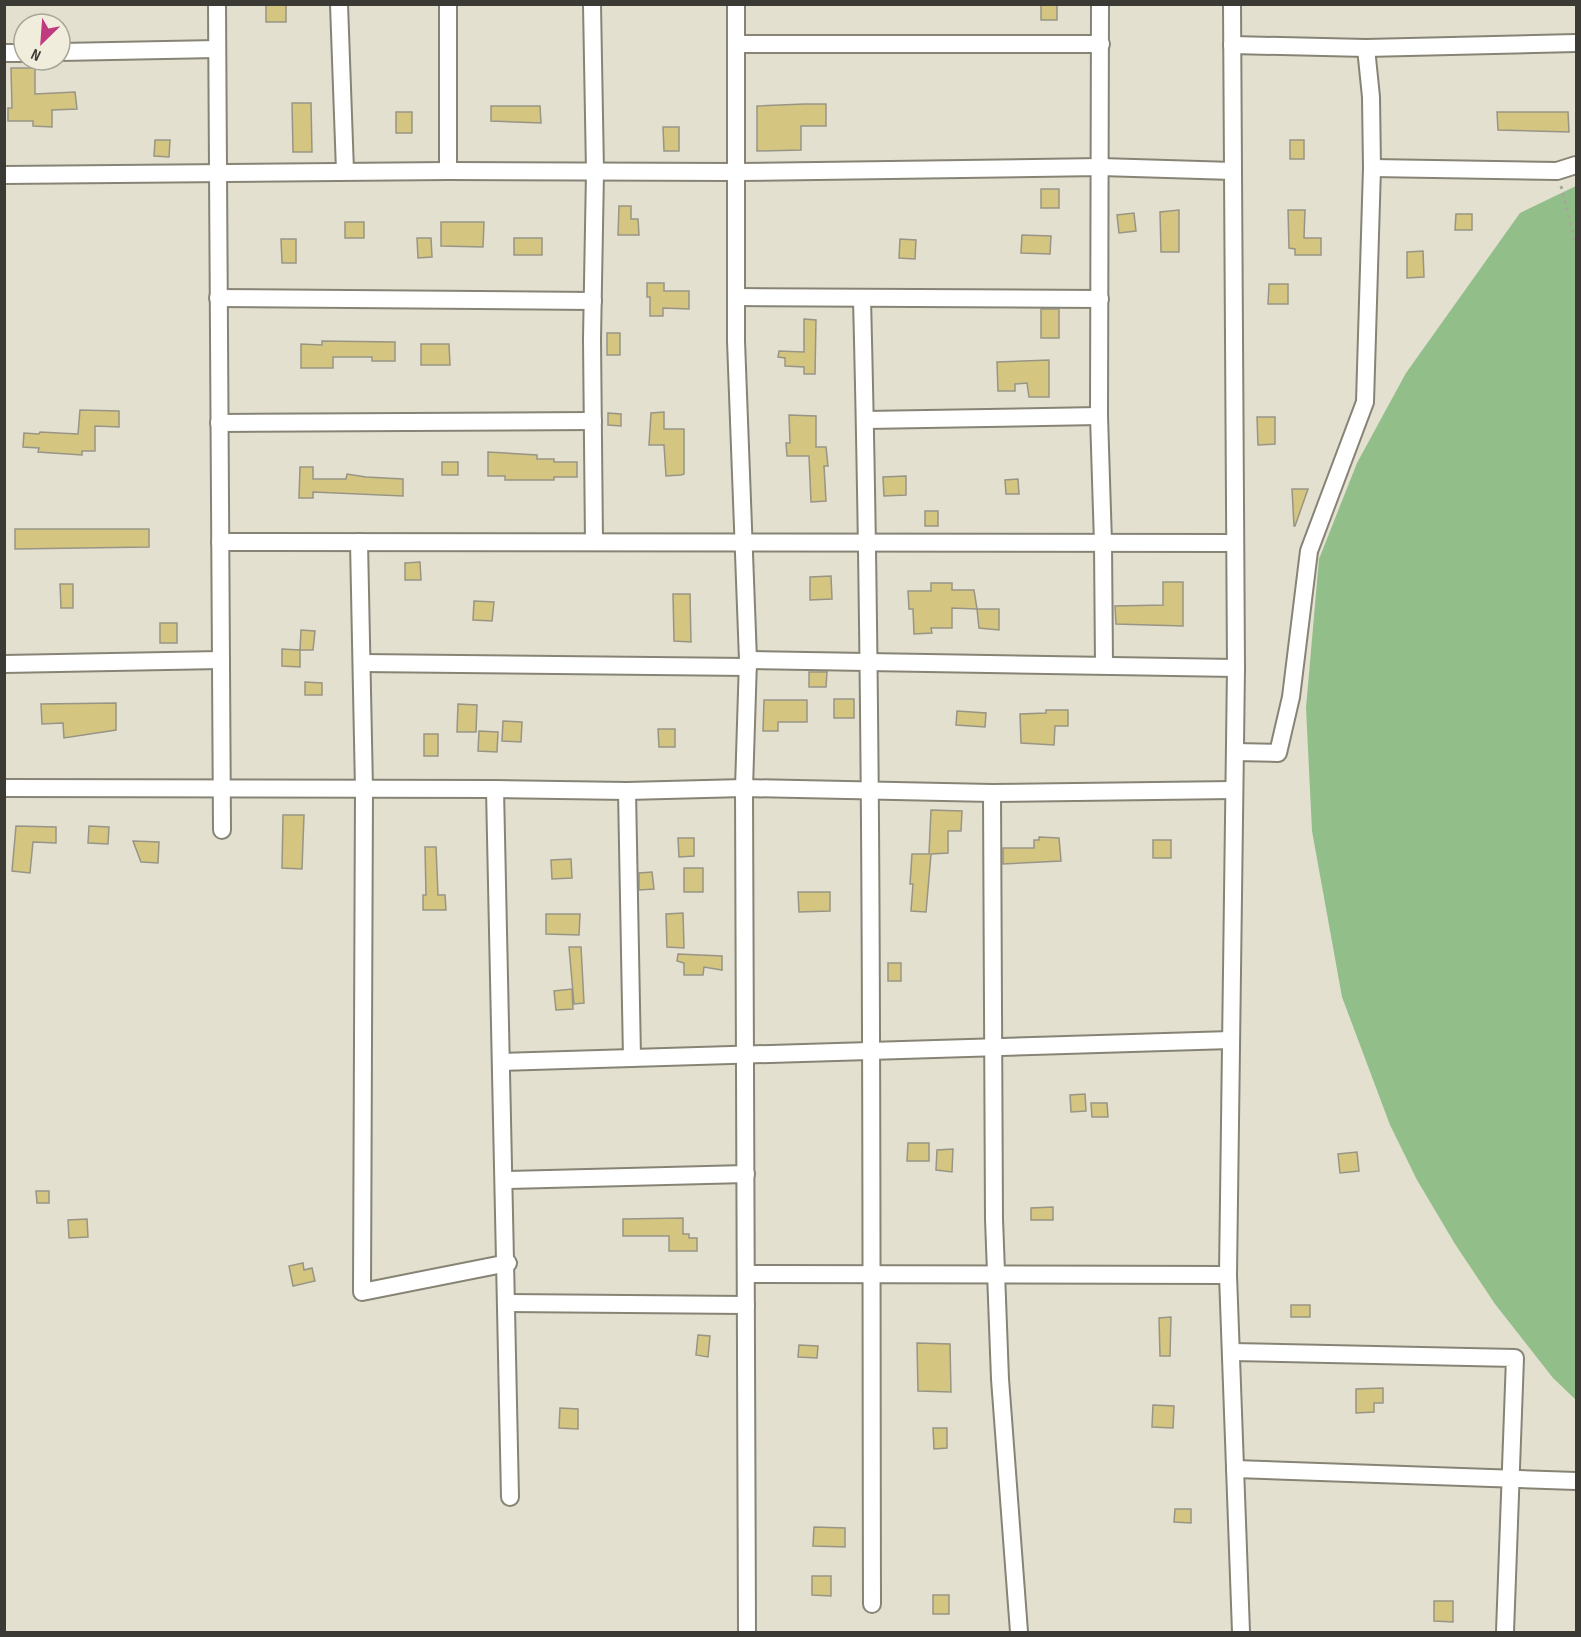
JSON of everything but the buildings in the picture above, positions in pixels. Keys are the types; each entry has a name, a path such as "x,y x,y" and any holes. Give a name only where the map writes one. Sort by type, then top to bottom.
{"street":[{"path":"217,4 222,830"},
{"path":"339,4 345,171"},
{"path":"448,4 448,171"},
{"path":"592,4 595,172 592,301 594,542"},
{"path":"736,4 736,297 748,664 744,788 747,1632"},
{"path":"1100,4 1100,416 1104,665"},
{"path":"1232,4 1236,668 1228,1275 1241,1632"},
{"path":"1232,45 1366,48 1576,43"},
{"path":"736,44 1101,44"},
{"path":"1235,752 1278,753 1291,697 1309,551 1365,402 1372,168 1371,97 1366,48"},
{"path":"72,52 217,49"},
{"path":"1372,168 1557,171 1576,165"},
{"path":"4,175 345,171 737,172 1101,167 1233,171"},
{"path":"736,297 1100,299"},
{"path":"218,298 592,301"},
{"path":"862,299 871,790 872,1604"},
{"path":"865,420 1100,416"},
{"path":"219,423 593,422"},
{"path":"220,542 1235,543"},
{"path":"359,542 364,789 362,1292 507,1263"},
{"path":"4,664 221,660"},
{"path":"363,663 868,662 1236,668"},
{"path":"4,788 627,791 744,788 992,793 1234,790"},
{"path":"495,789 507,1263 510,1497"},
{"path":"627,791 632,1058"},
{"path":"992,793 996,1275 1000,1379 1019,1632"},
{"path":"502,1062 1231,1040"},
{"path":"504,1180 746,1174"},
{"path":"746,1274 1228,1275"},
{"path":"507,1304 746,1305"},
{"path":"1231,1352 1515,1358 1505,1632"},
{"path":"1235,1469 1576,1481"}],"path":[{"path":"1557,171 1576,245"}],"green space":[{"path":"1576,186 1576,1400 1553,1378 1495,1304 1455,1244 1417,1180 1390,1125 1342,997 1312,831 1306,708 1319,559 1357,463 1406,373 1520,213"}]}
